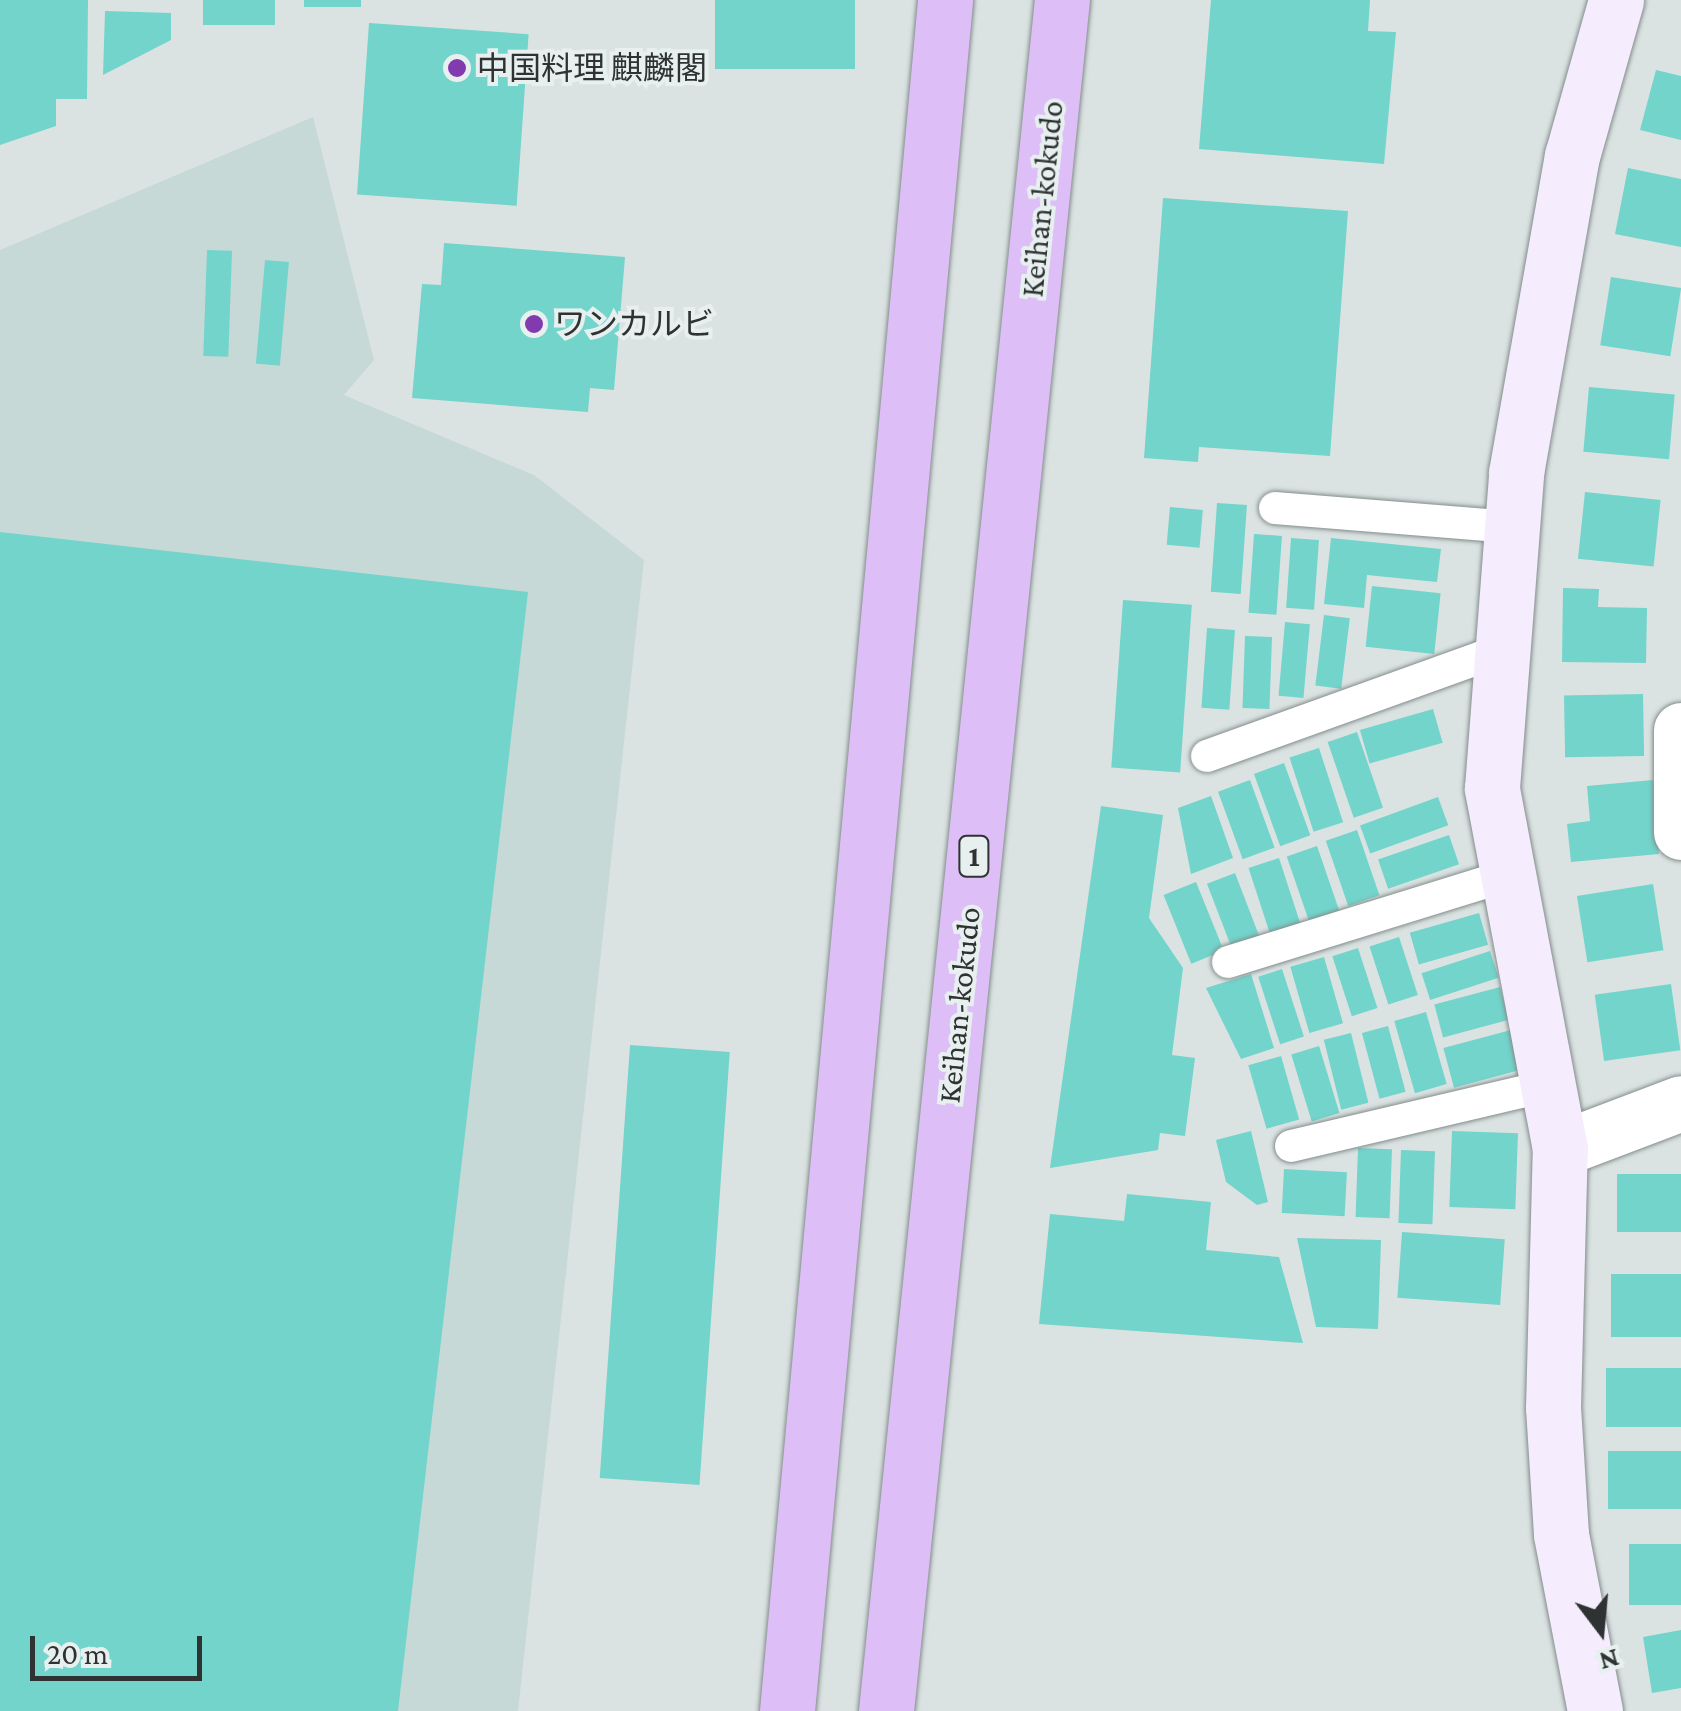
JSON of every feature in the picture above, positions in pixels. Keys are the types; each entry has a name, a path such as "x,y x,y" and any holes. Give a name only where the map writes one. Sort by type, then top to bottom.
{"highway":[{"path":"787,1711 944,0"},
{"name":"Keihan-kokudo","path":"886,1711 1062,0"}],"street":[{"path":"1595,1711 1561,1534 1552,1408 1560,1150 1551,1084 1505,876 1492,788 1511,527 1572,156 1616,0"},
{"path":"1679,761 1681,832"},
{"path":"1560,1150 1681,1103"}],"lane":[{"path":"1275,508 1511,527"},
{"path":"1207,756 1499,651"},
{"path":"1228,962 1505,876"},
{"path":"1291,1146 1551,1084"}],"shaded area":[{"path":"313,117 374,360 344,395 534,475 644,560 518,1711 0,1711 0,250"}],"building":[{"path":"0,0 88,0 87,99 56,99 56,126 0,145"},
{"path":"203,0 275,0 275,25 203,25"},
{"path":"304,0 361,0 361,7 304,7"},
{"path":"715,0 855,0 855,69 715,69"},
{"path":"1211,0 1370,0 1368,31 1396,32 1384,164 1199,149"},
{"path":"105,11 171,13 171,40 103,75"},
{"path":"369,23 529,34 517,206 357,195"},
{"path":"1656,70 1681,76 1681,140 1640,130"},
{"path":"1628,168 1681,179 1681,247 1615,234"},
{"path":"1163,198 1348,211 1330,456 1199,447 1198,462 1144,458"},
{"path":"444,243 625,257 614,390 590,388 588,412 412,398 422,284 441,285"},
{"path":"207,250 232,251 228,357 203,356"},
{"path":"265,260 289,262 280,366 256,364"},
{"path":"1611,277 1681,288 1670,356 1600,345"},
{"path":"1589,387 1675,394 1669,459 1583,452"},
{"path":"1585,492 1661,500 1654,567 1578,559"},
{"path":"1217,503 1247,505 1241,594 1211,592"},
{"path":"1170,507 1203,510 1200,548 1167,545"},
{"path":"0,532 528,592 398,1711 0,1711"},
{"path":"1254,534 1282,536 1276,615 1248,613"},
{"path":"1291,538 1319,540 1314,610 1286,608"},
{"path":"1331,538 1441,549 1437,582 1367,575 1364,608 1324,604"},
{"path":"1372,586 1441,593 1434,654 1366,647"},
{"path":"1563,588 1599,589 1598,607 1647,608 1646,663 1562,662"},
{"path":"1123,600 1192,605 1180,772 1111,768"},
{"path":"1324,615 1350,618 1341,689 1315,685"},
{"path":"1285,622 1310,624 1303,698 1279,696"},
{"path":"1207,628 1235,630 1229,710 1201,708"},
{"path":"1245,636 1272,637 1269,709 1242,708"},
{"path":"1643,694 1644,756 1565,757 1564,695"},
{"path":"1433,709 1443,743 1370,764 1360,730"},
{"path":"1357,732 1383,808 1354,818 1328,742"},
{"path":"1319,748 1343,822 1314,832 1290,758"},
{"path":"1284,763 1310,835 1280,846 1254,774"},
{"path":"1250,780 1275,848 1243,859 1218,792"},
{"path":"1653,780 1659,854 1571,862 1567,824 1590,821 1587,786"},
{"path":"1211,796 1233,858 1191,874 1178,808"},
{"path":"1438,797 1448,825 1370,854 1360,825"},
{"path":"1101,806 1163,815 1149,918 1183,968 1172,1055 1195,1058 1185,1136 1160,1133 1158,1150 1050,1168"},
{"path":"1357,830 1379,895 1348,906 1326,841"},
{"path":"1449,835 1459,864 1388,889 1378,859"},
{"path":"1317,846 1339,910 1309,921 1287,856"},
{"path":"1279,858 1301,925 1270,934 1249,868"},
{"path":"1235,873 1260,939 1232,950 1207,884"},
{"path":"1196,882 1224,951 1191,964 1164,895"},
{"path":"1653,884 1663,950 1587,962 1577,896"},
{"path":"1479,913 1488,945 1419,965 1410,933"},
{"path":"1399,937 1418,995 1388,1005 1370,947"},
{"path":"1358,948 1377,1008 1352,1016 1332,956"},
{"path":"1490,951 1499,978 1430,1000 1422,973"},
{"path":"1324,957 1343,1023 1309,1033 1290,967"},
{"path":"1282,969 1304,1037 1280,1044 1258,977"},
{"path":"1251,974 1274,1048 1241,1059 1206,988"},
{"path":"1671,984 1680,1050 1604,1061 1595,995"},
{"path":"1500,987 1509,1020 1443,1037 1434,1005"},
{"path":"1426,1012 1447,1084 1415,1093 1394,1021"},
{"path":"1388,1026 1406,1092 1380,1099 1362,1033"},
{"path":"1511,1030 1522,1070 1454,1088 1443,1048"},
{"path":"1351,1033 1368,1103 1341,1110 1324,1040"},
{"path":"630,1045 730,1052 699,1485 600,1478"},
{"path":"1319,1046 1339,1113 1312,1121 1291,1054"},
{"path":"1281,1056 1299,1119 1267,1129 1248,1065"},
{"path":"1251,1131 1268,1202 1257,1205 1226,1182 1216,1140"},
{"path":"1452,1131 1518,1133 1515,1209 1449,1207"},
{"path":"1358,1148 1392,1149 1390,1218 1356,1217"},
{"path":"1401,1150 1435,1151 1432,1224 1398,1223"},
{"path":"1284,1169 1347,1172 1345,1216 1282,1213"},
{"path":"1617,1174 1681,1174 1681,1232 1617,1232"},
{"path":"1127,1194 1211,1202 1206,1250 1279,1257 1303,1343 1039,1324 1050,1214 1124,1221"},
{"path":"1402,1232 1505,1239 1500,1305 1397,1298"},
{"path":"1297,1238 1381,1240 1378,1329 1316,1327"},
{"path":"1611,1274 1681,1274 1681,1337 1611,1337"},
{"path":"1606,1368 1681,1368 1681,1427 1606,1427"},
{"path":"1608,1451 1681,1451 1681,1509 1608,1509"},
{"path":"1629,1544 1681,1544 1681,1605 1629,1605"},
{"path":"1681,1630 1681,1688 1652,1693 1643,1637"}],"place":[{"name":"中国料理 麒麟閣","path":"457,68"},
{"name":"ワンカルビ","path":"534,324"}]}
